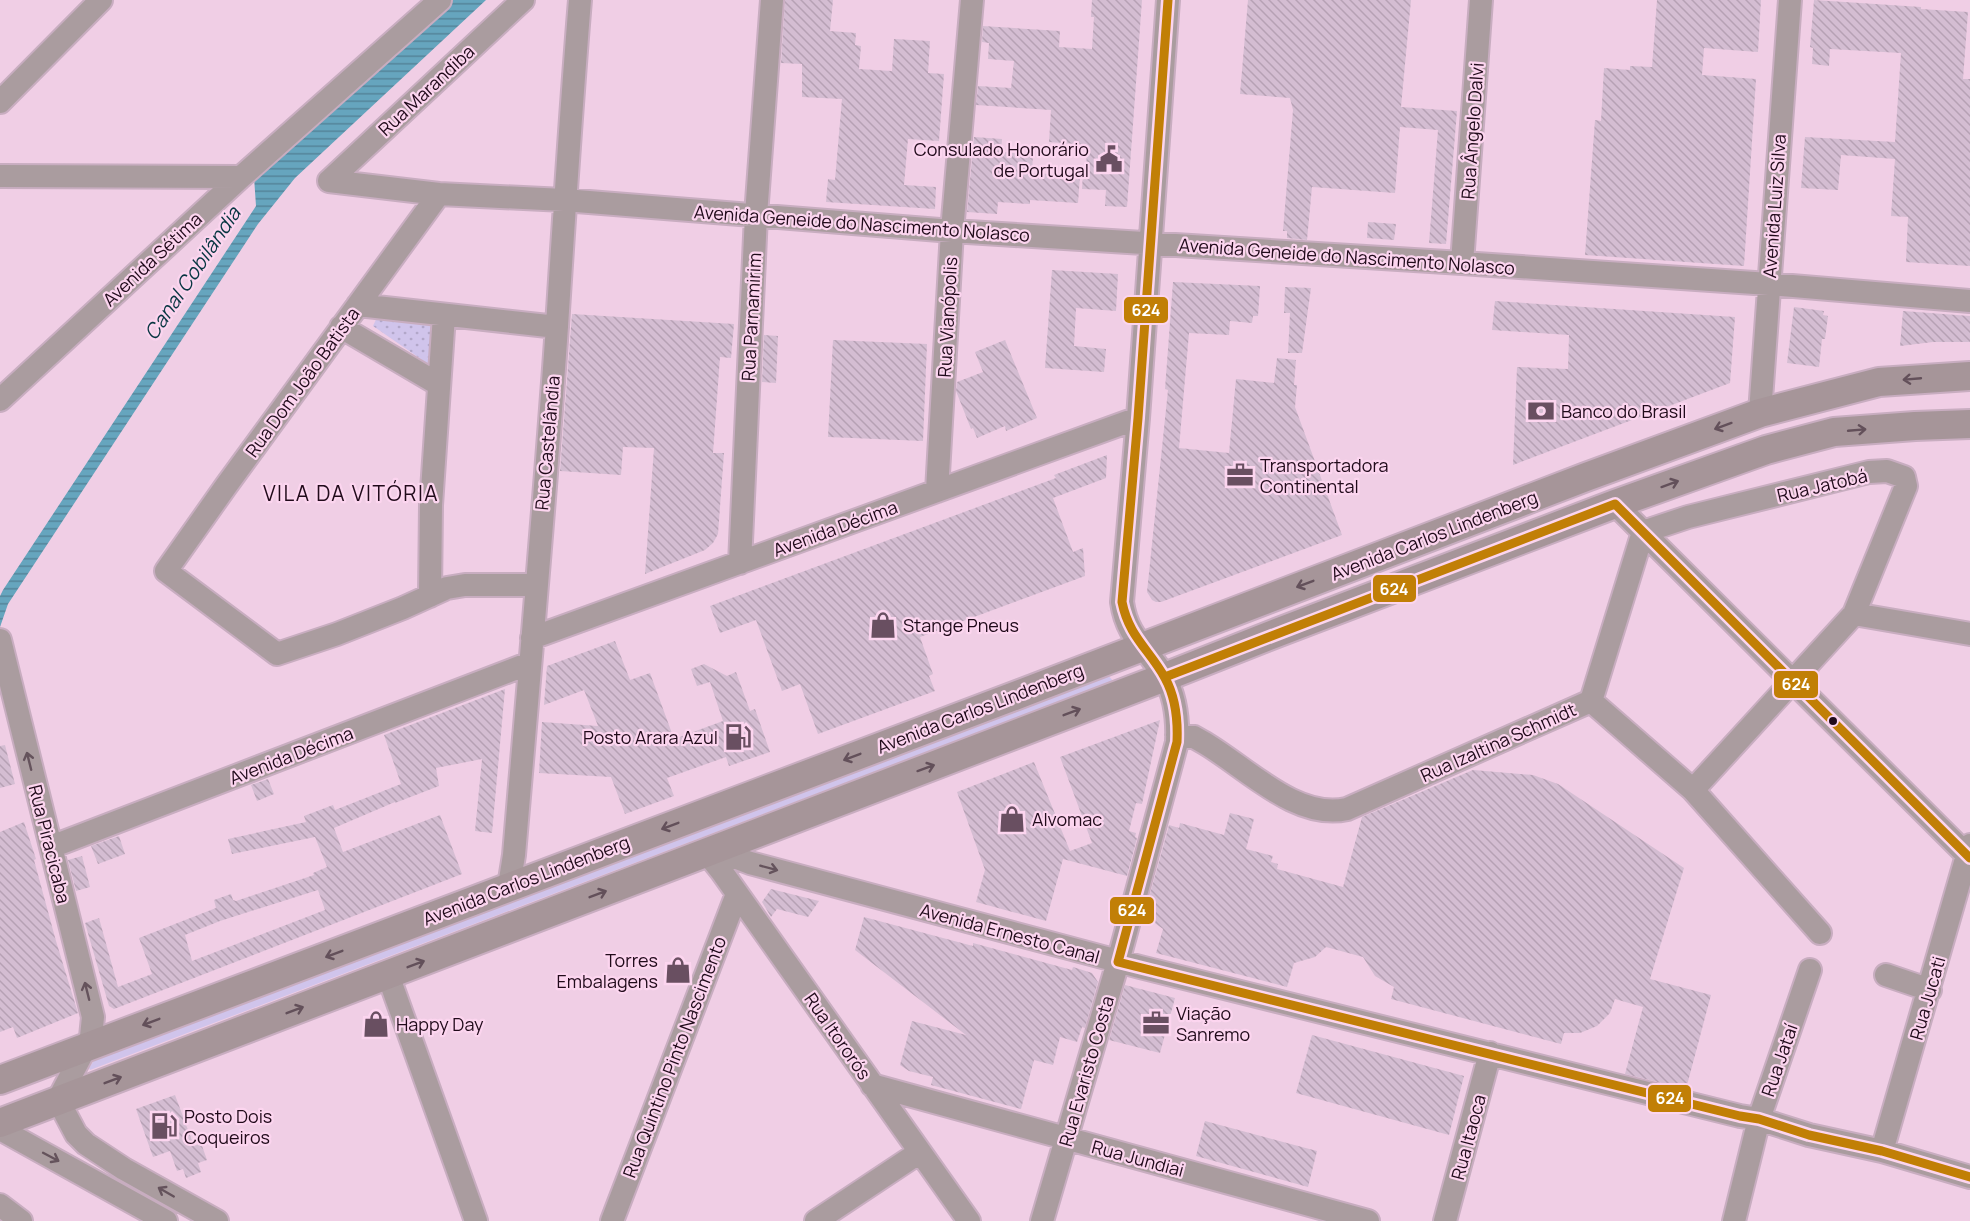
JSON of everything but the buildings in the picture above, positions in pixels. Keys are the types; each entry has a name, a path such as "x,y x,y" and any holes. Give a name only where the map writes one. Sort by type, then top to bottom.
{"main road":[{"name":"Avenida Carlos Lindenberg","path":"0,1080 1760,412 1878,382 1970,376"},
{"name":"Avenida Carlos Lindenberg","path":"0,1123 1165,677 1290,627 1615,504 1766,450 1834,432 1970,424"},
{"path":"43,1065 58,1100"}],"street":[{"path":"0,102 102,0"},
{"name":"Avenida Sétima","path":"0,400 241,177 440,0"},
{"name":"Rua Marandiba","path":"329,181 523,0"},
{"name":"Rua Castelândia","path":"509,886 514,855 557,327 564,200 580,0"},
{"name":"Rua Parnamirim","path":"740,563 756,215 772,0"},
{"name":"Rua Vianópolis","path":"937,491 952,231 972,0"},
{"path":"1165,677 1127,625 1122,602 1168,0"},
{"name":"Rua Ângelo Dalvi","path":"1462,263 1481,0"},
{"name":"Avenida Luiz Silva","path":"1760,412 1790,0"},
{"path":"0,176 241,177"},
{"name":"Avenida Geneide do Nascimento Nolasco","path":"329,181 439,194 564,200 952,231 1769,284 1970,301"},
{"name":"Rua Dom João Batista","path":"430,596 337,634 277,654 166,572 439,194"},
{"path":"358,305 557,327"},
{"path":"444,315 431,505 430,596 447,588 465,585 536,585"},
{"path":"341,327 438,384"},
{"name":"Avenida Décima","path":"532,638 1137,418"},
{"name":"Rua Jatobá","path":"1643,532 1688,517 1869,472 1887,471 1904,477 1906,486 1854,614 1693,790"},
{"path":"1615,504 1969,853"},
{"path":"1591,701 1643,532"},
{"path":"1854,614 1970,634"},
{"name":"Rua Piracicaba","path":"0,640 93,1017 93,1031 58,1100"},
{"name":"Avenida Décima","path":"51,847 530,663"},
{"name":"Rua Evaristo Costa","path":"1042,1221 1118,962 1177,735 1177,715 1165,677"},
{"name":"Rua Izaltina Schmidt","path":"1177,735 1194,737 1260,781 1309,807 1336,811 1591,701 1693,790 1820,933"},
{"name":"Rua Itororós","path":"710,851 737,894 969,1221"},
{"name":"Avenida Ernesto Canal","path":"710,851 1118,962 1759,1119 1809,1135 1882,1151 1970,1177"},
{"name":"Rua Jucati","path":"1882,1151 1969,853"},
{"name":"Rua Quintino Pinto Nascimento","path":"612,1221 737,894"},
{"name":"Rua Jataí","path":"1734,1221 1759,1119 1810,970"},
{"path":"388,975 476,1221"},
{"path":"1886,975 1930,990"},
{"name":"Rua Itaoca","path":"1445,1221 1490,1053"},
{"name":"Rua Jundiai","path":"872,1085 1368,1221"},
{"path":"58,1100 76,1134 86,1144 124,1169 217,1221"},
{"path":"0,1129 166,1221"},
{"path":"816,1221 920,1152"},
{"path":"0,1205 21,1221"}],"shaded area":[{"path":"379,313 442,324 431,366 373,326"},
{"path":"1107,674 1113,681 90,1070 89,1068 95,1059"}],"water":[{"path":"453,0 486,0 295,178 258,224 8,604 0,627 0,596 3,590 256,206 254,177"}],"transit line":[{"name":"624","path":"1168,0 1138,418 1122,602 1129,625 1159,668 1172,693 1176,709 1177,742 1118,962 1759,1119 1809,1135 1882,1151 1970,1177"},
{"name":"624","path":"1165,677 1615,504 1970,858"}],"place":[{"name":"Consulado Honorário de Portugal","path":"1109,159"},
{"name":"Banco do Brasil","path":"1541,411"},
{"name":"Transportadora Continental","path":"1240,475"},
{"name":"Stange Pneus","path":"883,625"},
{"name":"Posto Arara Azul","path":"738,737"},
{"name":"Alvomac","path":"1012,819"},
{"name":"Torres Embalagens","path":"678,970"},
{"name":"Viação Sanremo","path":"1156,1023"},
{"name":"Happy Day","path":"376,1024"},
{"name":"Posto Dois Coqueiros","path":"164,1126"}],"district":[{"name":"VILA DA VITÓRIA","path":"351,493"}],"water label":[{"name":"Canal Cobilândia","path":"192,273"}]}
